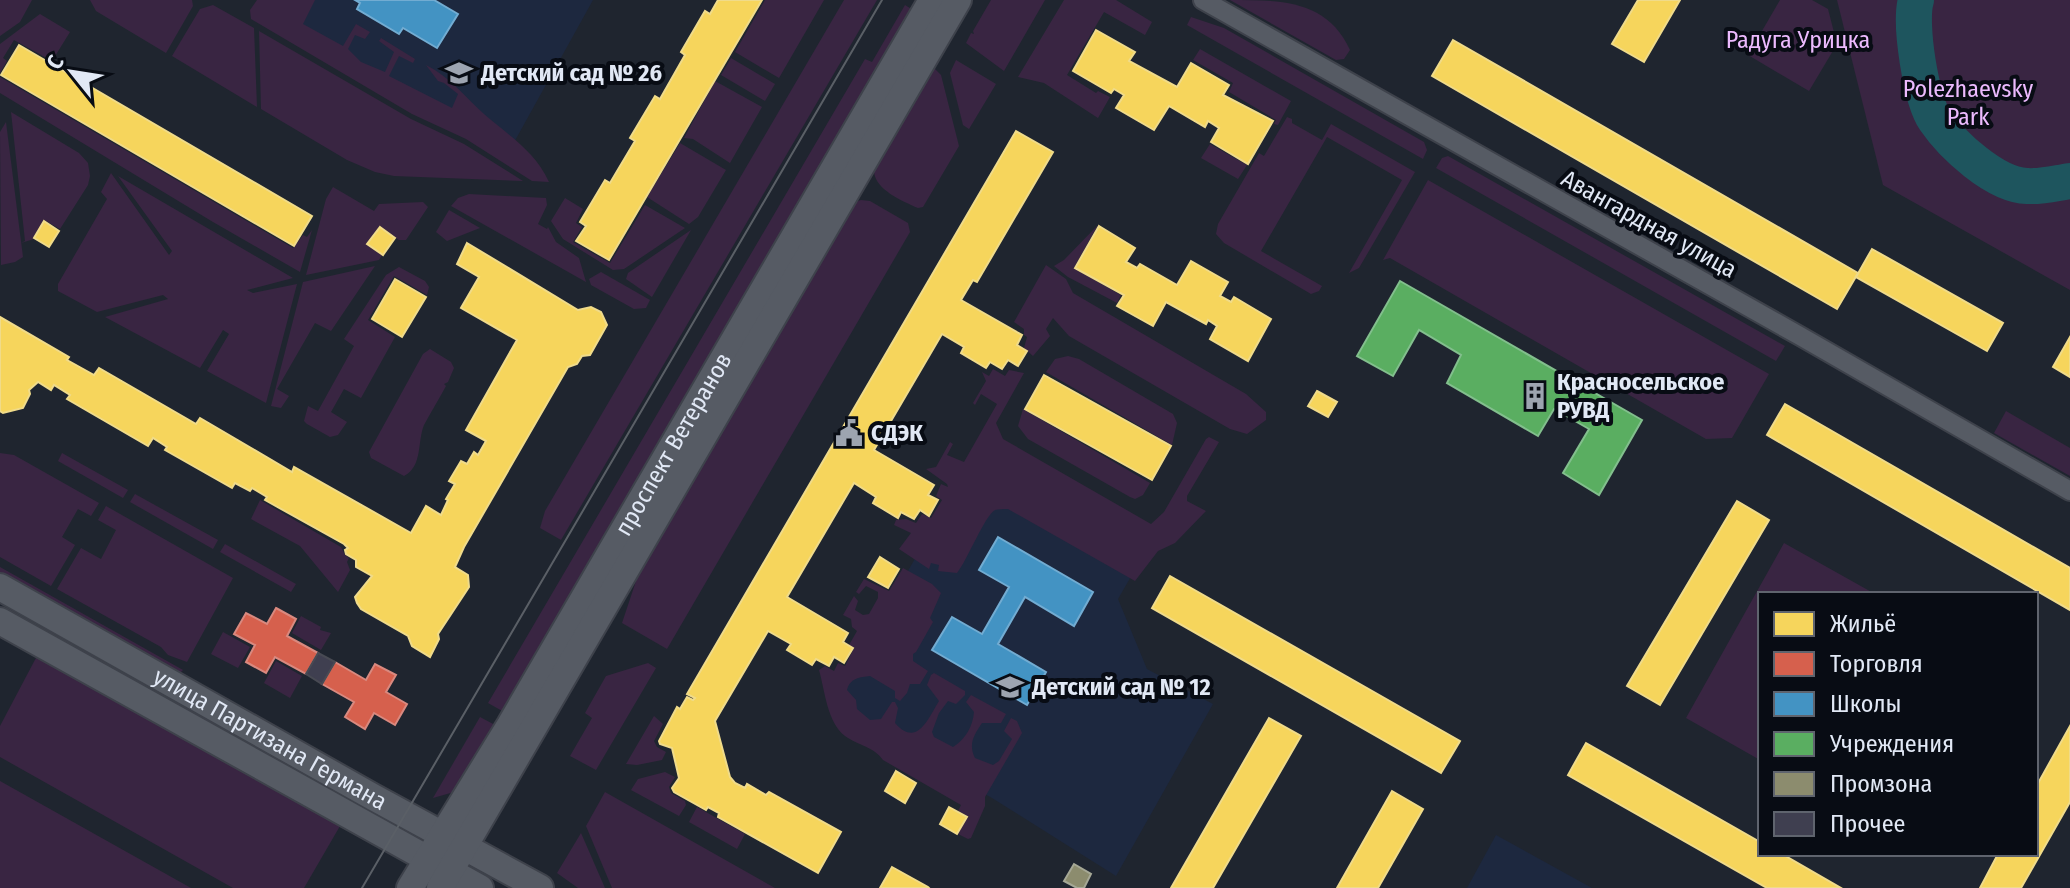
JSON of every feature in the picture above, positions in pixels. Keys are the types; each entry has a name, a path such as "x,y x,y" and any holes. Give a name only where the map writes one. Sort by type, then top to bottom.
{"main road":[{"name":"проспект Ветеранов","path":"410,888 439,873 510,725 932,0"},
{"name":"проспект Ветеранов","path":"454,841 958,0"},
{"name":"улица Партизана Германа","path":"0,587 540,888"},
{"name":"улица Партизана Германа","path":"0,621 439,873 480,888"}],"street":[{"name":"Авангардная улица","path":"1203,0 2070,491"}],"shaded area":[{"name":"Детский сад № 26","path":"259,0 593,0 507,155"},
{"name":"Детский сад № 12","path":"969,466 1140,561 1118,599 1147,669 1213,704 1116,876 992,798 828,708"},
{"path":"1496,835 1592,888 1467,888"}],"green space":[{"path":"0,0 32,0 20,22 0,36"},
{"path":"90,0 192,0 193,6 166,53 96,11"},
{"path":"257,0 315,0 303,24 343,46 356,24 370,32 365,39 355,35 348,49 361,62 385,72 394,52 379,41 381,38 415,59 413,63 399,56 389,76 452,108 458,94 438,81 426,65 435,70 529,152 549,182 532,181 466,139 412,114 251,19 250,10"},
{"path":"765,0 824,0 779,78 735,52"},
{"path":"844,0 877,0 561,540 540,528 545,511"},
{"path":"991,0 1045,0 1004,71 966,43"},
{"path":"1064,0 1116,0 1152,22 1145,35 1104,12 1067,75 1096,93 1098,91 1110,97 1098,118 1044,83 1018,77"},
{"path":"1230,0 1285,3 1316,12 1340,33 1350,50 1344,59 1336,60"},
{"name":"Радуга Урицка","path":"1780,0 1812,0 1828,9 1837,44 1809,91 1748,55"},
{"name":"Polezhaevsky Park","path":"1837,0 2070,0 2070,290 1883,185"},
{"path":"213,5 254,28 257,107 172,56 200,9"},
{"path":"905,5 913,10 504,712 488,703 865,59 872,62"},
{"path":"40,14 70,32 52,61 14,40 3,58 7,61 0,73 0,44"},
{"path":"1191,17 1224,28 1424,142 1427,150 1423,159 1187,25"},
{"path":"259,31 411,119 464,144 523,181 394,176 347,160 261,109"},
{"path":"1200,49 1291,101 1278,125 1274,124 1276,120 1229,92 1233,83 1193,60"},
{"path":"731,58 775,84 765,101 721,75"},
{"path":"956,60 996,84 969,129 963,125 950,73"},
{"path":"933,67 941,75 959,146 923,207 918,208 885,189 874,172"},
{"path":"0,77 293,248 303,235 307,237 312,230 300,272 0,93"},
{"path":"715,81 762,107 730,163 693,139 684,138"},
{"path":"11,112 79,153 88,163 90,176 88,185 60,229 44,220 34,239 21,243 25,241"},
{"path":"1287,117 1322,140 1331,124 1415,172 1359,268 1349,273 1402,180 1327,137 1261,251 1322,286 1311,294 1224,243 1216,234 1218,224 1259,153 1264,156"},
{"path":"6,122 23,257 1,265 0,132"},
{"path":"680,143 726,170 698,217 689,224 647,197"},
{"path":"1210,144 1247,165 1238,179 1201,158"},
{"path":"1448,156 1785,346 1776,361 1436,168 1442,158"},
{"path":"111,173 169,255 172,251 118,176 293,278 247,290 253,293 297,284 266,403 207,371 229,334 223,330 200,368 105,317 168,299 163,295 97,312 58,291 58,284 107,199 101,192"},
{"path":"1428,180 1769,374 1732,438 1706,439 1390,258 1383,260"},
{"path":"333,187 374,211 379,204 423,202 428,207 406,240 399,240 379,227 367,244 382,255 379,260 306,275 326,199"},
{"path":"469,194 546,198 547,205 538,224 548,227 556,242 579,258 586,282 451,206 458,198"},
{"path":"565,198 583,209 576,223 582,227 573,242 610,263 645,205 685,228 624,269 613,270 563,239 551,221"},
{"path":"870,201 908,223 910,232 667,649 622,623 638,575 855,202"},
{"path":"449,210 480,228 447,241 436,232"},
{"path":"1098,225 1074,268 1121,295 1117,303 1054,266 1064,260"},
{"path":"691,230 652,297 626,279 628,273"},
{"path":"1046,265 1066,279 1073,293 1246,394 1266,412 1266,420 1247,434 1230,429 1069,336 1053,318 1046,329 1050,336 1033,356 1024,348 1027,337 1024,329 1014,322"},
{"path":"375,266 331,331 315,323 277,389 289,396 281,408 271,406 303,282"},
{"path":"399,267 425,281 429,287 427,295 394,276 368,320 395,337 361,398 344,389 331,412 347,422 338,435 330,437 304,421 308,406 318,411 354,346 344,339 386,275"},
{"path":"601,272 650,300 646,308 634,309 591,285 589,279"},
{"path":"430,349 451,362 454,368 424,425 414,466 404,476 371,458 369,452 423,354"},
{"path":"1068,356 1079,359 1173,414 1177,423 1172,445 1046,372 1055,359"},
{"path":"993,369 1005,376 1009,370 1024,373 996,423 1003,439 1151,524 1164,512 1206,439 1209,437 1219,442 1187,496 1187,501 1206,511 1175,543 1158,551 1135,581 1008,509 995,510 991,514 957,573 938,571 939,565 931,563 929,569 899,549 911,533 894,525 896,520 906,519 916,523 922,514 931,518 942,500 936,496 941,484 948,487 926,469 936,467 950,442 953,444 947,455 964,462 997,404 981,394 975,405 973,403 986,381 982,372 989,376"},
{"path":"1023,409 1150,483 1143,495 1135,499 1130,497 1028,439 1018,426"},
{"path":"2006,411 2070,448 2070,476 1994,433"},
{"path":"0,453 14,455 99,503 91,516 78,509 62,537 75,545 51,586 0,557"},
{"path":"62,453 128,490 123,498 58,461"},
{"path":"135,494 218,540 213,549 130,502"},
{"path":"260,500 341,547 349,558 350,570 338,592 300,546 251,519"},
{"path":"106,506 233,578 187,662 168,655 161,647 57,589 81,548 101,559 116,530 98,520"},
{"path":"1784,543 1871,592 1758,592 1758,759 1686,718"},
{"path":"225,544 296,584 291,592 220,552"},
{"path":"0,567 183,670 180,673 0,572"},
{"path":"903,568 932,584 941,593 930,618 933,622 913,654 913,661 928,671 920,684 910,684 900,701 895,698 895,691 870,676 853,681 847,690 856,700 857,709 870,720 881,719 895,702 898,708 895,723 910,733 916,732 939,701 927,685 934,673 965,691 965,695 956,704 948,701 939,713 932,732 934,737 953,747 961,741 972,722 974,712 966,702 971,695 1006,714 1001,723 982,723 973,740 975,758 993,765 999,761 1012,739 1004,731 1011,718 1017,721 1022,733 985,797 985,806 968,839 958,834 967,816 958,811 961,805 845,736 830,715 825,696 819,670 825,666 834,671 838,663 845,666 854,648 849,645 857,631 852,627 851,619 843,615 854,596 858,601 855,610 863,615 869,614 878,598 878,592 866,586 859,594 856,592 864,579 889,591"},
{"path":"301,616 321,627 320,630 331,633 321,650 292,633"},
{"path":"223,632 250,647 238,668 211,654"},
{"path":"37,656 340,826 304,888 233,888 0,757 0,726"},
{"path":"276,661 302,676 290,698 264,683"},
{"path":"648,663 656,668 596,770 570,756 592,718 585,713 606,676"},
{"path":"654,716 663,724 654,741 666,752 662,760 626,764"},
{"path":"480,717 495,725 454,792 433,798"},
{"path":"665,772 675,777 669,787 671,793 685,801 686,805 679,816 631,790 638,779"},
{"path":"0,781 191,888 0,888"},
{"path":"605,792 775,888 612,888 586,826"},
{"path":"697,807 745,834 737,849 689,822"},
{"path":"581,833 605,888 578,888 557,873"}],"building: Жильё":[{"path":"718,0 762,0 609,260 576,241 586,226 580,222 605,180 610,183 635,141 630,138 655,96 660,99 685,55 681,52 705,11 710,14"},
{"path":"1638,0 1680,0 1644,62 1612,44"},
{"path":"1096,30 1135,52 1129,61 1177,87 1191,63 1229,85 1223,95 1273,121 1248,164 1211,142 1219,128 1208,121 1205,127 1169,106 1154,130 1116,108 1124,95 1114,89 1111,93 1073,71"},
{"path":"1453,40 1858,273 1837,309 1432,76"},
{"path":"19,45 312,216 294,246 1,75"},
{"path":"1016,131 1053,152 977,282 973,280 961,300 1022,335 1017,345 1027,351 1018,366 1008,360 1002,369 990,362 986,368 961,353 964,347 942,334 874,450 934,485 928,495 938,500 929,516 920,510 914,519 901,512 898,518 873,503 876,497 854,483 787,597 848,633 843,642 853,648 844,663 834,657 829,666 816,659 812,665 787,650 791,644 768,631 715,721 730,777 735,783 745,788 747,784 766,795 769,792 841,832 818,873 718,817 719,813 708,807 706,810 674,792 672,788 679,778 672,748 659,741 677,707 680,709 687,697 695,698 687,694"},
{"path":"44,221 59,231 49,247 34,238"},
{"path":"1099,226 1135,248 1126,262 1137,268 1140,264 1177,285 1191,261 1228,282 1220,296 1231,302 1234,297 1271,319 1248,361 1210,339 1217,326 1208,320 1206,324 1166,302 1153,326 1117,306 1124,295 1075,268"},
{"path":"380,227 395,238 383,255 367,244"},
{"path":"467,243 578,310 591,307 601,312 607,325 590,355 582,356 577,364 568,367 464,547 455,567 468,575 469,587 438,634 439,639 430,657 412,646 408,636 361,609 355,597 372,576 356,567 356,560 346,554 348,548 344,544 265,500 267,497 252,488 250,491 235,483 232,488 165,450 167,447 153,438 148,446 67,399 70,395 54,385 51,390 38,382 29,390 23,408 0,411 0,317 94,375 99,368 196,424 200,418 292,472 294,467 411,533 426,506 441,515 455,484 449,481 461,461 467,464 474,452 478,455 486,441 466,430 517,340 461,308 479,277 457,264"},
{"path":"1872,249 2003,323 1987,351 1856,277"},
{"path":"395,279 426,297 402,337 372,319"},
{"path":"2070,337 2070,377 2053,367"},
{"path":"1044,375 1171,446 1152,480 1025,409"},
{"path":"1317,391 1337,402 1328,417 1308,406"},
{"path":"1785,404 2070,568 2070,610 1767,435"},
{"path":"1737,501 1769,520 1660,705 1627,686"},
{"path":"880,557 899,569 888,588 868,577"},
{"path":"1170,576 1460,741 1441,773 1152,608"},
{"path":"1269,718 1301,736 1213,888 1171,888"},
{"path":"2070,726 2070,802 2021,888 1980,888 1997,856 2038,856 2038,783"},
{"path":"1586,743 1758,841 1758,856 1785,856 1841,888 1767,888 1568,775"},
{"path":"896,771 916,783 905,803 885,791"},
{"path":"1392,791 1423,809 1378,888 1337,888"},
{"path":"949,807 967,817 957,834 940,824"},
{"path":"892,867 928,887 929,888 880,888"}],"building: Торговля":[{"path":"276,608 296,619 287,636 318,653 306,674 275,657 266,673 246,662 255,645 234,634 246,613 267,624"},
{"path":"335,662 366,680 375,664 396,675 386,692 407,704 395,725 374,713 365,729 345,717 354,702 322,684"}],"building: Школы":[{"path":"355,0 434,0 458,14 437,48 403,28 399,34 357,9 360,3"},
{"path":"998,537 1093,592 1074,626 1025,597 998,644 1046,672 1027,705 932,650 952,617 982,634 1009,587 979,570"}],"building: Учреждения":[{"name":"Красносельское РУВД","path":"1400,281 1642,420 1599,495 1563,473 1589,429 1554,409 1538,436 1447,383 1461,355 1419,330 1393,376 1357,356"}],"building: Промзона":[{"path":"1074,864 1091,874 1084,888 1064,881"}],"building: Прочее":[{"path":"318,653 335,662 322,684 306,674"}],"waterway":[{"path":"1916,0 1915,43 1921,79 1930,110 1943,130 1975,162 2002,179 2027,186 2070,181"}],"tram line":[{"path":"362,888 882,0"}],"place":[{"name":"Детский сад № 26","path":"459,73"},
{"name":"Красносельское РУВД","path":"1535,396"},
{"name":"СДЭК","path":"849,433"},
{"name":"Детский сад № 12","path":"1010,687"}]}
